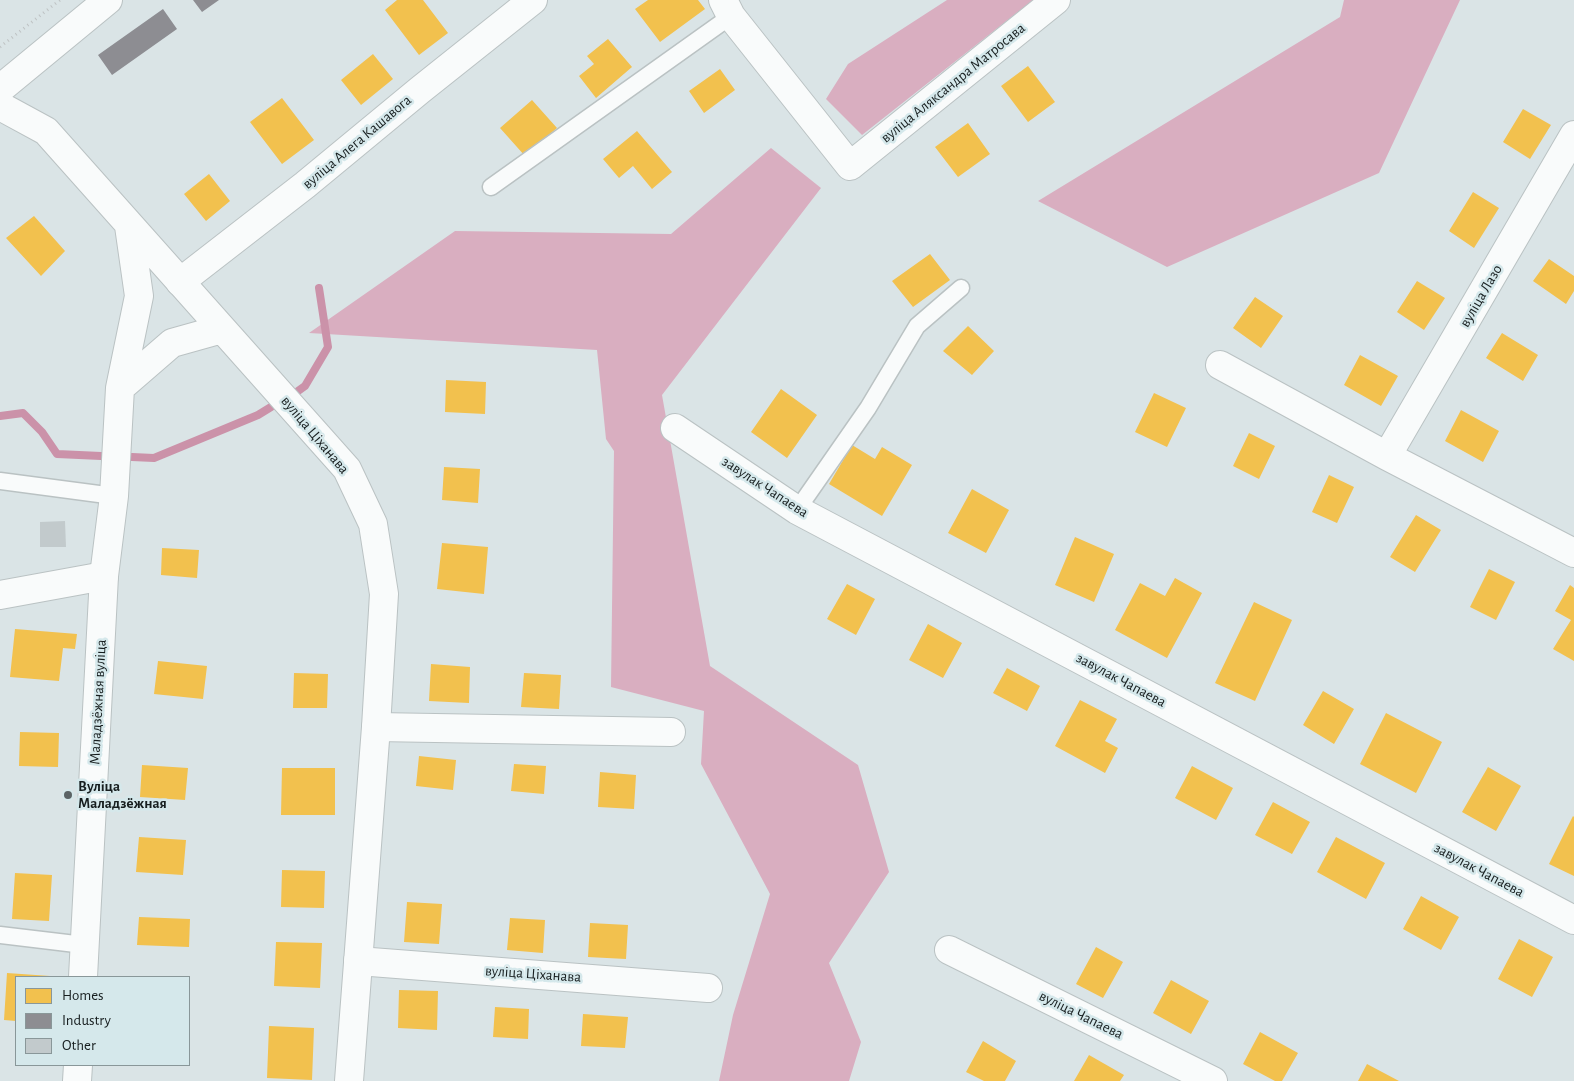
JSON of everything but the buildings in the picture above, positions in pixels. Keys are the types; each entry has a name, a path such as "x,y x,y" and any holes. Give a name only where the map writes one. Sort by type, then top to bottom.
{"street":[{"path":"0,89 108,0"},
{"name":"вуліца Алега Кашавога","path":"180,282 305,185 533,0"},
{"name":"вуліца Аляксандра Матросава","path":"727,8 850,166 1056,0"},
{"name":"вуліца Ціханава","path":"0,106 46,131 347,469 373,524 384,594 376,727 349,1081"},
{"name":"вуліца Лазо","path":"1387,456 1574,135"},
{"name":"Маладзёжная вуліца","path":"82,976 104,576 114,496 120,388 139,296 129,226"},
{"path":"120,388 172,343 222,329"},
{"path":"1220,365 1387,456 1574,553"},
{"name":"завулак Чапаева","path":"675,428 798,510 1574,920"},
{"path":"0,595 104,576"},
{"path":"376,727 671,732"},
{"name":"вуліца Чапаева","path":"949,950 1213,1081"},
{"name":"вуліца Ціханава","path":"358,961 708,988"},
{"path":"77,1081 78,1066"}],"lane":[{"path":"491,187 727,8"},
{"path":"798,510 868,408 917,326 961,288"},
{"path":"0,482 114,496"},
{"path":"0,935 84,945"}],"path":[{"path":"0,47 60,0"}],"shaded area":[{"path":"947,0 1033,0 862,135 826,99 848,64"},
{"path":"1344,0 1460,0 1379,173 1167,267 1038,201 1340,17"},
{"path":"771,148 821,188 662,395 710,666 858,765 889,872 829,963 861,1042 849,1081 719,1081 733,1015 770,894 701,764 704,711 611,687 614,451 606,439 597,350 309,333 455,231 671,234"}],"waterway":[{"path":"298,391 305,386 328,347 319,288"},
{"path":"132,457 154,458 258,415 271,407"},
{"path":"0,416 23,413 42,432 57,454 101,456"}],"place":[{"name":"Вуліца Маладзёжная","path":"68,795"}]}
